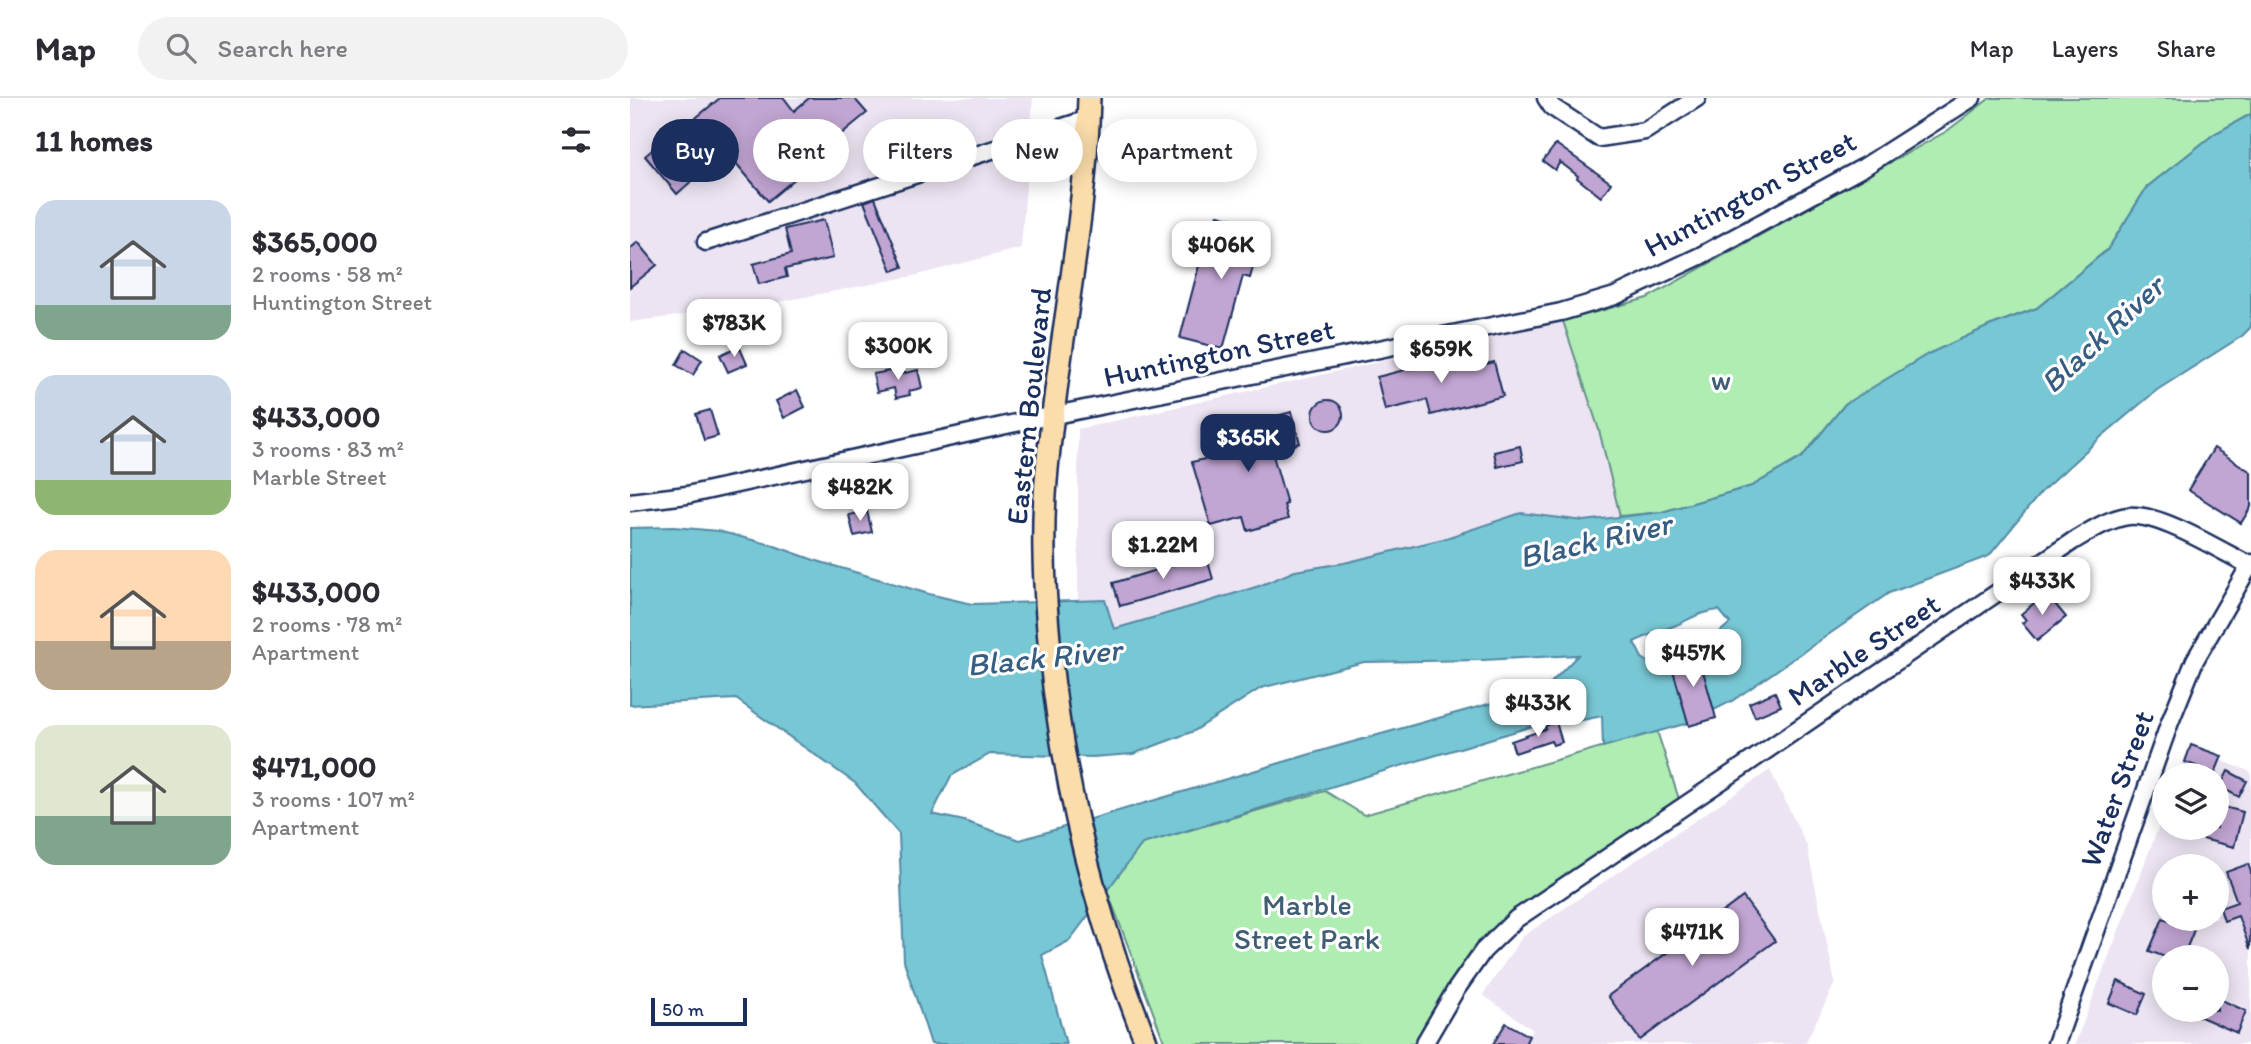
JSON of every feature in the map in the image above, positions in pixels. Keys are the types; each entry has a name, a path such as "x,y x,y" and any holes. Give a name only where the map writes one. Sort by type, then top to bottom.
{"main road":[{"name":"Eastern Boulevard","path":"1088,109 1084,184 1045,484 1047,624 1063,752 1075,819 1110,944 1147,1044"}],"street":[{"path":"1546,98 1552,107 1599,138 1646,131 1697,98"},
{"name":"Huntington Street","path":"633,496 687,495 1052,416 1560,312 1615,296 1700,256 1864,167 1972,98"},
{"path":"706,242 1088,109"},
{"name":"Marble Street","path":"1424,1044 1455,991 1483,951 1517,919 2073,541 2110,521 2130,516 2155,519 2250,564"},
{"name":"Water Street","path":"2056,1044 2170,722 2190,673 2250,564"}],"shaded area":[{"path":"630,98 1033,98 1031,119 991,119 991,182 1026,182 1021,248 913,276 763,305 630,322 630,123 633,120 630,116"},
{"path":"1563,321 1599,430 1620,516 1584,521 1521,513 1443,539 1344,563 1114,629 1105,600 1078,601 1078,429"},
{"path":"2189,748 2228,763 2183,763"},
{"path":"2229,763 2251,772 2251,1044 2075,1044 2153,840 2229,840"},
{"path":"1770,770 1807,846 1835,983 1805,1044 1525,1044 1533,1030 1483,995 1522,937"}],"green space":[{"name":"w","path":"1990,98 2251,98 2251,114 2214,134 2147,187 2108,249 2037,308 1989,326 1845,404 1802,457 1752,486 1662,512 1620,516 1599,430 1563,321 1647,298 1947,131"},
{"name":"Marble Street Park","path":"1657,731 1679,799 1524,903 1507,918 1477,951 1418,1044 1165,1044 1107,890 1142,844 1325,791 1364,815"}],"water":[{"name":"Black River","path":"2251,114 2251,327 2242,336 2157,390 2101,437 2042,491 1989,556 1889,593 1732,701 1688,723 1603,747 1602,716 1573,722 1566,716 1142,844 1069,941 1042,955 1066,1044 931,1044 904,961 899,834 855,783 736,699 630,705 630,528 674,527 718,531 929,594 972,604 1105,600 1114,629 1259,586 1295,571 1344,563 1443,539 1521,513 1584,521 1662,512 1752,486 1802,457 1845,404 1928,354 2037,308 2108,249 2147,187 2214,134","holes":["1719,610 1730,623 1697,652 1655,666 1642,658 1634,642 1699,614","1578,655 1546,688 1020,840 964,821 932,814 951,776 990,754 1092,757 1133,754 1194,731 1261,688 1364,662"]}],"building":[{"path":"720,98 784,98 794,111 809,98 854,98 867,113 849,128 849,119 753,119 753,182 791,182 768,201 739,167 739,119 694,119"},
{"path":"1556,144 1611,183 1601,197 1560,162 1555,170 1543,161"},
{"path":"651,151 651,163 645,156"},
{"path":"667,182 690,182 677,194"},
{"path":"875,198 903,267 892,271 864,202"},
{"path":"1218,215 1264,227 1250,278 1243,276 1223,349 1180,338 1201,258 1206,259"},
{"path":"824,220 833,258 785,269 787,277 759,284 753,264 791,254 785,229"},
{"path":"638,242 657,265 630,287 630,249"},
{"path":"739,346 747,364 728,372 720,355"},
{"path":"685,349 702,360 693,375 676,365"},
{"path":"1468,354 1471,368 1494,362 1503,396 1431,415 1427,400 1385,410 1377,377"},
{"path":"895,370 896,375 918,370 922,388 909,391 910,395 896,398 894,388 877,392 873,374"},
{"path":"797,390 805,407 784,418 776,401"},
{"path":"1328,400 1334,401 1342,409 1342,421 1334,429 1328,430 1322,429 1314,421 1313,415 1314,409 1322,401"},
{"path":"710,410 718,436 704,440 696,414"},
{"path":"1291,412 1300,443 1272,452 1287,504 1284,505 1288,519 1248,531 1244,517 1211,526 1192,462 1226,454 1220,432"},
{"path":"1520,446 1523,461 1497,467 1494,452"},
{"path":"2214,448 2251,472 2251,507 2241,523 2188,490"},
{"path":"867,511 872,532 854,536 849,515"},
{"path":"1206,555 1213,579 1120,606 1113,583"},
{"path":"2046,593 2066,617 2037,641 2022,623 2026,620 2021,614"},
{"path":"1698,653 1716,718 1689,726 1670,660"},
{"path":"1775,692 1781,706 1755,717 1749,703"},
{"path":"1556,722 1562,742 1553,745 1551,741 1515,753 1511,741 1546,729 1545,726"},
{"path":"2191,745 2222,756 2219,763 2185,762"},
{"path":"2229,772 2247,781 2239,797 2229,792"},
{"path":"2229,808 2243,812 2234,847 2207,840 2229,840"},
{"path":"2248,864 2251,872 2250,949 2238,916 2229,919 2229,905 2237,902 2229,880 2229,871"},
{"path":"1743,897 1775,941 1640,1040 1608,996"},
{"path":"2157,931 2194,931 2188,945 2152,945 2152,952 2149,951"},
{"path":"2118,981 2146,994 2137,1015 2109,1003"},
{"path":"2229,1003 2246,1011 2237,1033 2212,1022 2229,1022"},
{"path":"1506,1023 1529,1036 1525,1044 1493,1044"}]}
